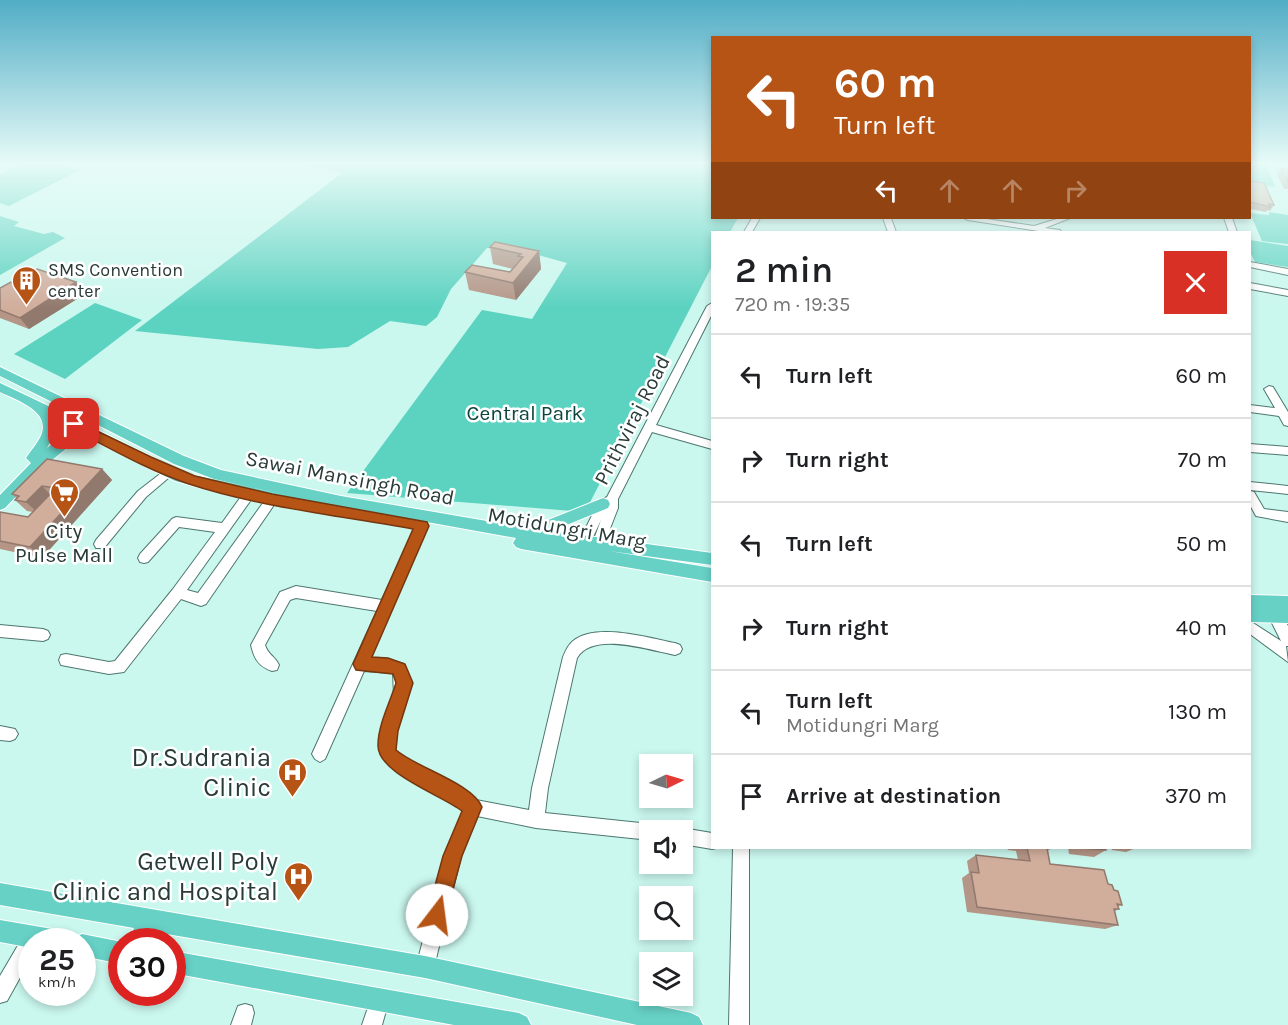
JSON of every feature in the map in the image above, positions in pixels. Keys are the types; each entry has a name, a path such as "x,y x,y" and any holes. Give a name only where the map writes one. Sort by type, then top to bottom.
{"main road":[{"name":"Sawai Mansingh Road","path":"0,371 84,422 219,475 341,502 526,534 589,548 711,559"},
{"name":"Motidungri Marg","path":"0,387 39,407 84,422 113,443 169,471 204,483 272,499 422,526 589,548 711,575"},
{"path":"0,504 37,459 48,436 50,422 48,416 39,407"},
{"path":"0,493 37,459 84,422"},
{"path":"37,459 82,441 113,443"},
{"path":"526,534 544,530 608,502"},
{"path":"1251,602 1280,609"},
{"path":"1251,615 1280,609"},
{"path":"0,894 425,967 692,1025"},
{"path":"146,928 149,921"},
{"path":"0,931 18,934"},
{"path":"186,965 519,1025"}],"street":[{"path":"975,219 1051,231"},
{"path":"1034,228 1063,219"},
{"path":"1001,223 1005,231"},
{"path":"1251,265 1288,272"},
{"path":"1251,286 1288,293"},
{"name":"Prithviraj Road","path":"589,548 612,508 608,502 710,318"},
{"path":"1269,389 1285,417"},
{"path":"1251,409 1285,417"},
{"path":"650,428 711,445"},
{"path":"1251,448 1288,451"},
{"path":"100,544 142,494 169,471"},
{"path":"1251,486 1288,490"},
{"path":"66,660 109,668 119,667 177,593 249,494"},
{"path":"1251,497 1260,513 1288,517"},
{"path":"177,593 201,600 272,499"},
{"path":"144,558 176,522 225,528"},
{"path":"320,754 422,526"},
{"path":"272,665 261,657 258,645 285,596 296,592 387,607"},
{"path":"1280,609 1288,640"},
{"path":"1251,628 1288,656"},
{"path":"0,631 43,635"},
{"path":"536,820 540,788 570,657 579,644 598,638 611,638 675,650"},
{"path":"361,664 388,665 399,669 405,683 387,745 388,755 400,765 456,795 472,807 536,820 639,831"},
{"path":"425,967 453,856 472,807"},
{"path":"693,838 711,841"},
{"path":"740,1025 741,849"},
{"path":"0,994 18,962"},
{"path":"372,1025 380,1000"}],"green space":[{"name":"Central Park","path":"291,212 711,212 711,219 737,219 731,231 711,231 711,268 585,512 347,493 482,310 532,319 567,263 531,253 487,248 451,289 437,317 426,326 390,321 348,347 318,349 135,331"},
{"path":"1269,212 1288,215 1288,244 1262,241 1251,213 1269,215"},
{"path":"0,216 19,222 14,226 44,234 53,232 65,238 0,275"},
{"path":"1251,240 1288,246 1288,267 1255,262 1251,254"},
{"path":"95,303 142,320 65,379 14,354"}],"building":[{"path":"495,242 539,251 513,283 465,272 472,265 510,272 523,257 518,256 521,254 490,247"},
{"path":"37,269 76,282 20,318 0,310 0,288 11,282 14,283"},
{"path":"47,459 102,469 30,547 0,541 0,512 28,517 56,488 42,486 26,502 15,500 19,496 12,494"},
{"path":"1027,849 1047,849 1050,864 1104,870 1108,884 1118,891 1122,905 1117,904 1119,909 1114,909 1118,925 977,907 971,872 979,873 976,855 1030,861"}],"place":[{"name":"SMS Convention center","path":"27,306"},
{"name":"City Pulse Mall","path":"64,518"},
{"name":"Dr.Sudrania Clinic","path":"292,798"},
{"name":"Getwell Poly Clinic and Hospital","path":"299,902"}],"route":[{"path":"74,424 180,477 272,499 422,526 361,664 388,665 399,669 405,683 390,731 387,745 388,755 414,774 456,795 472,807 453,856 437,915"}]}
